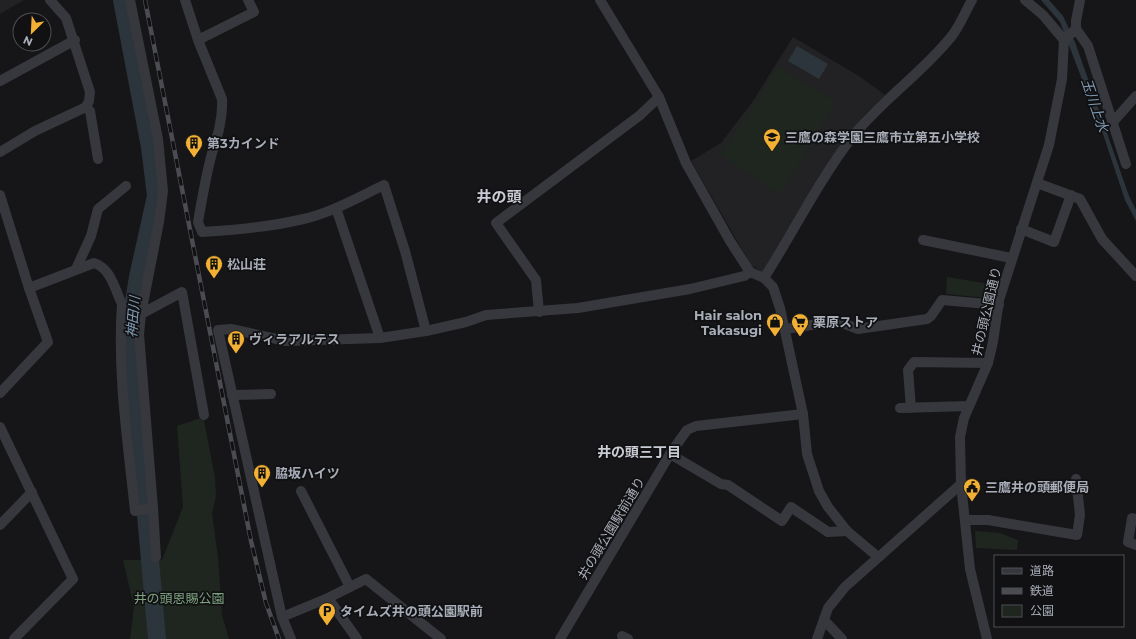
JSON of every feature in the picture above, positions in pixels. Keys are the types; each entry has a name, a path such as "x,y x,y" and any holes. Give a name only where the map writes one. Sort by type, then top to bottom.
{"street":[{"path":"0,152 35,131 86,107 89,101 90,92 66,18 50,0"},
{"path":"130,0 158,139 163,191 159,222 141,311 139,334 142,392 149,445 148,509 156,557"},
{"path":"185,0 198,40 222,99 218,138 212,153 198,222 202,232 224,231 300,220 336,208 384,185 405,251 426,331"},
{"path":"198,40 254,12 248,0"},
{"path":"600,0 659,97 686,163 750,272 764,278 773,288 785,329 803,414 805,445 813,477 828,508 846,531 878,557"},
{"path":"764,278 853,137 871,115 887,102 943,46 955,31 972,0"},
{"path":"1025,0 1044,15 1065,39 1075,30 1080,0"},
{"path":"1075,30 1088,46 1126,164"},
{"name":"井の頭公園通り","path":"987,639 970,569 961,484 960,438 964,418 988,363 999,305 1011,258 1049,145 1062,79 1065,39"},
{"path":"0,81 74,40"},
{"path":"1112,122 1136,96"},
{"path":"540,312 536,280 496,223 639,116 659,97"},
{"path":"86,107 90,111 98,159"},
{"path":"1037,183 1080,199 1102,239 1136,276"},
{"path":"76,269 91,236 98,209 126,186"},
{"path":"0,195 29,288 48,342 0,394"},
{"path":"1021,229 1054,242 1071,195"},
{"path":"336,208 380,338"},
{"path":"923,240 1011,258"},
{"path":"29,288 94,263 102,266 124,306 120,337 125,415 135,511 148,509"},
{"path":"291,639 282,617 218,330 231,329 286,341 380,338 426,331 486,315 578,308 690,289 744,276 750,272"},
{"path":"124,306 141,311 182,292 204,415"},
{"path":"785,329 837,321 858,329 927,319 931,316 942,300 999,305"},
{"path":"911,408 908,370 914,362 988,363"},
{"path":"232,395 271,394"},
{"path":"900,408 969,406"},
{"name":"井の頭公園駅前通り","path":"560,639 670,454 686,432 692,427 803,414"},
{"path":"0,427 73,579 14,639"},
{"path":"670,454 721,484 728,485 782,521 791,507 828,532 846,531"},
{"path":"966,520 988,520 1077,535 1080,515 1076,479"},
{"path":"817,639 828,608 845,587 961,484"},
{"path":"301,491 350,588"},
{"path":"0,525 32,492"},
{"path":"1136,519 1132,518 1128,542 1136,545"},
{"path":"282,617 328,598 366,579 441,639"},
{"path":"328,598 357,639"},
{"path":"824,620 842,639"}],"shaded area":[{"path":"0,0 24,0 0,14"},
{"name":"三鷹の森学園三鷹市立第五小学校","path":"793,37 859,76 885,95 866,113 846,137 762,272 751,265 691,161 721,143 753,101"}],"green space":[{"path":"777,66 836,102 780,195 720,154 757,101"},
{"path":"947,277 996,285 993,296 989,298 946,294"},
{"name":"井の頭恩賜公園","path":"201,418 204,420 215,478 216,496 212,513 218,557 222,615 229,639 130,639 134,607 123,560 162,560 183,507 177,426"},
{"path":"975,531 1000,533 1018,540 1017,550 976,548"}],"water":[{"name":"玉川上水","path":"1041,0 1049,0 1063,16 1075,42 1129,196 1136,210 1136,221 1125,200 1103,134 1060,22"},
{"path":"797,46 828,64 819,79 788,61"}],"waterway":[{"name":"神田川","path":"122,0 150,147 156,196 138,277 131,320 131,346 157,639"}],"railway":[{"path":"145,0 251,541 266,603 279,639"}],"place":[{"name":"三鷹の森学園三鷹市立第五小学校","path":"772,152"},
{"name":"第3カインド","path":"194,158"},
{"name":"松山荘","path":"214,279"},
{"name":"Hair salon Takasugi","path":"775,337"},
{"name":"栗原ストア","path":"800,337"},
{"name":"ヴィラアルテス","path":"236,354"},
{"name":"脇坂ハイツ","path":"262,488"},
{"name":"三鷹井の頭郵便局","path":"972,502"},
{"name":"タイムズ井の頭公園駅前","path":"327,626"}],"district":[{"name":"井の頭","path":"499,196"},
{"name":"井の頭三丁目","path":"639,452"}]}
